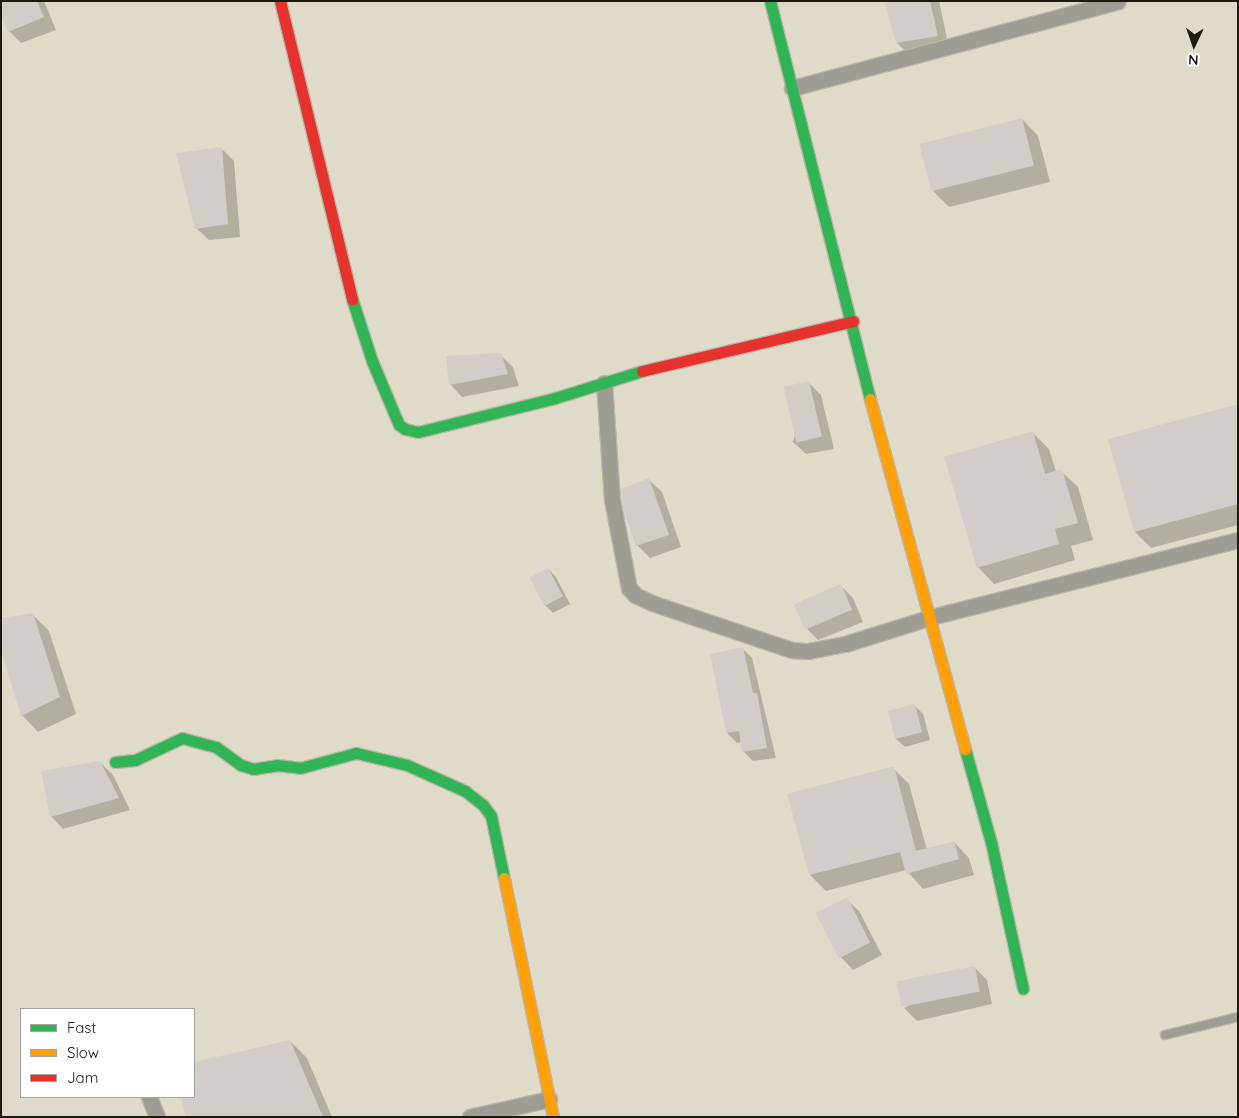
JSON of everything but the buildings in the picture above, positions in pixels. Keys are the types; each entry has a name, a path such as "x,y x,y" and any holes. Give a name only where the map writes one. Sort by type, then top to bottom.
{"street":[{"path":"280,1 346,279 372,361 399,425 418,432 604,383 657,366 853,321"},
{"path":"770,1 853,321 895,498 931,617 991,842 1023,989"},
{"path":"792,88 1118,1"},
{"path":"604,383 612,500 621,557 629,588 636,595 792,650 808,651 845,644 931,617 1238,540"},
{"path":"115,762 135,760 182,738 208,744 240,765 253,769 277,765 300,768 356,753 407,765 465,792 483,805 491,816 553,1117"},
{"path":"149,1098 157,1117"},
{"path":"470,1117 549,1099"}],"lane":[{"path":"1165,1035 1238,1017"}],"traffic: fast":[{"path":"770,1 870,399"},
{"path":"352,299 372,361 399,425 405,429 418,432 555,398 642,371"},
{"path":"115,762 135,760 182,738 216,747 241,765 253,769 277,765 300,768 356,753 407,765 465,791 483,805 491,816 504,878"},
{"path":"965,749 991,842 1023,989"}],"traffic: slow":[{"path":"870,399 965,749"},
{"path":"504,878 553,1117"}],"traffic: jam":[{"path":"280,1 352,299"},
{"path":"642,371 853,321"}]}
